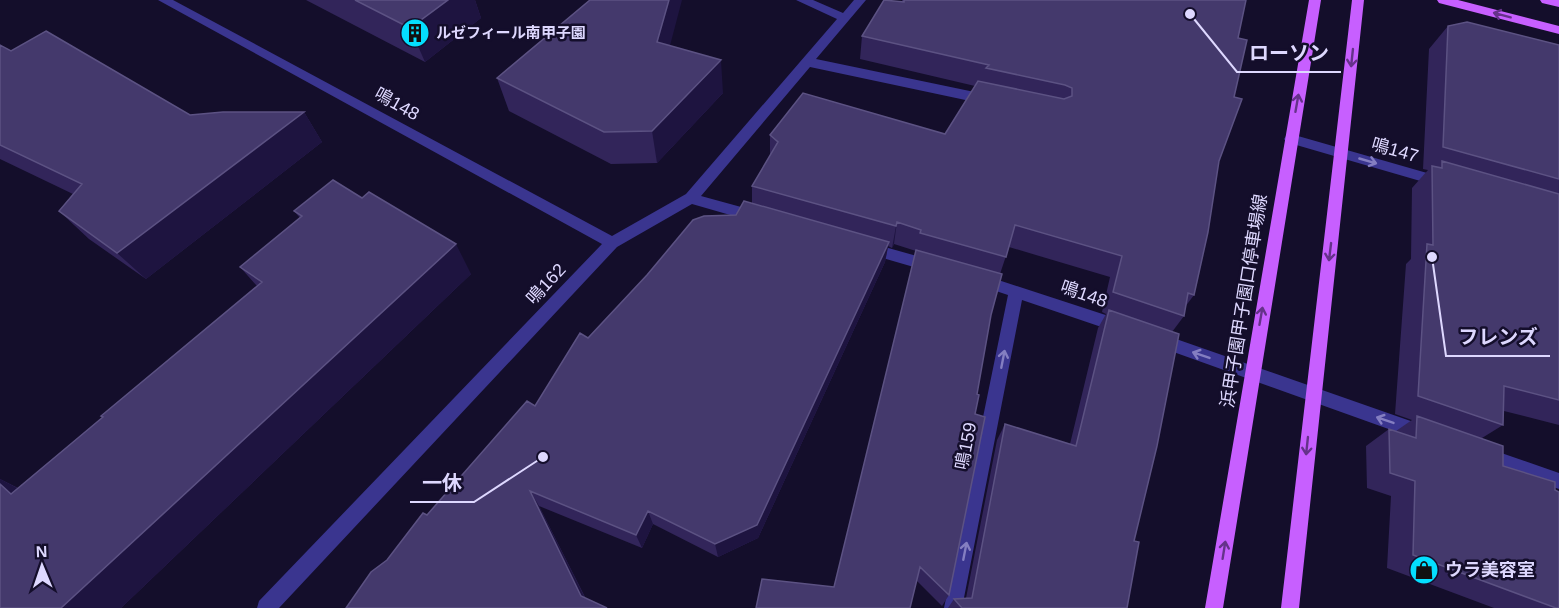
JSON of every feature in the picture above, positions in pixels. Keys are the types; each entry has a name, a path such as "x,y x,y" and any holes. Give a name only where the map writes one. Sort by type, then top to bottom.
{"main road":[{"name":"浜甲子園甲子園口停車場線","path":"1214,608 1315,0"},
{"path":"1290,608 1358,0"},
{"path":"1443,0 1559,30"},
{"path":"1546,0 1559,3"}],"street":[{"name":"鳴148","path":"164,0 612,243"},
{"path":"802,0 845,18"},
{"name":"鳴162","path":"266,608 612,243 691,198 860,0"},
{"path":"807,62 1000,103"},
{"name":"鳴147","path":"1291,139 1456,186"},
{"path":"691,198 770,220"},
{"name":"鳴148","path":"848,243 1016,291 1436,438"},
{"name":"鳴159","path":"953,608 1016,291"},
{"path":"1469,450 1559,481"}],"building":[{"path":"355,0 448,0 410,28"},
{"path":"590,0 669,0 657,42 721,60 652,131 604,132 497,78"},
{"path":"884,0 904,2 904,0 1246,0 1238,38 1247,40 1234,97 1242,99 1219,161 1208,232 1194,295 1188,293 1184,316 1113,292 1122,256 1015,225 1006,257 920,233 921,230 897,222 896,226 752,186 778,142 770,135 803,93 945,134 978,81 1064,99 1072,96 1072,88 1065,85 986,68 989,65 862,36"},
{"path":"1467,22 1559,45 1559,179 1443,147 1448,26"},
{"path":"46,31 190,115 223,112 304,112 117,253 59,211 82,184 0,145 0,45 11,51"},
{"path":"1442,161 1559,194 1559,400 1504,386 1503,425 1418,396 1427,244 1433,245 1432,166 1442,168"},
{"path":"333,180 362,198 369,192 456,244 61,608 0,608 0,484 11,494 262,282 240,267 302,216 294,211"},
{"path":"744,201 889,242 757,525 715,544 648,511 636,535 530,491 581,596 607,608 346,608 371,572 387,560 423,513 427,515 527,401 535,406 580,333 588,338 647,275 693,220 704,216 736,215"},
{"path":"916,250 1002,274 991,315 977,394 979,395 975,414 985,417 949,595 920,567 910,608 756,608 762,579 834,587"},
{"path":"1109,310 1179,334 1157,446 1134,541 1139,542 1127,608 962,608 954,599 972,598 1005,424 1076,446"},
{"path":"1417,416 1503,446 1503,466 1555,482 1555,490 1559,492 1559,608 1413,555 1415,481 1390,473 1389,429 1416,438"}],"place":[{"name":"ローソン","path":"1190,14"},
{"name":"ルゼフィール南甲子園","path":"415,33"},
{"name":"フレンズ","path":"1432,257"},
{"name":"一休","path":"543,457"},
{"name":"ウラ美容室","path":"1424,570"}]}
